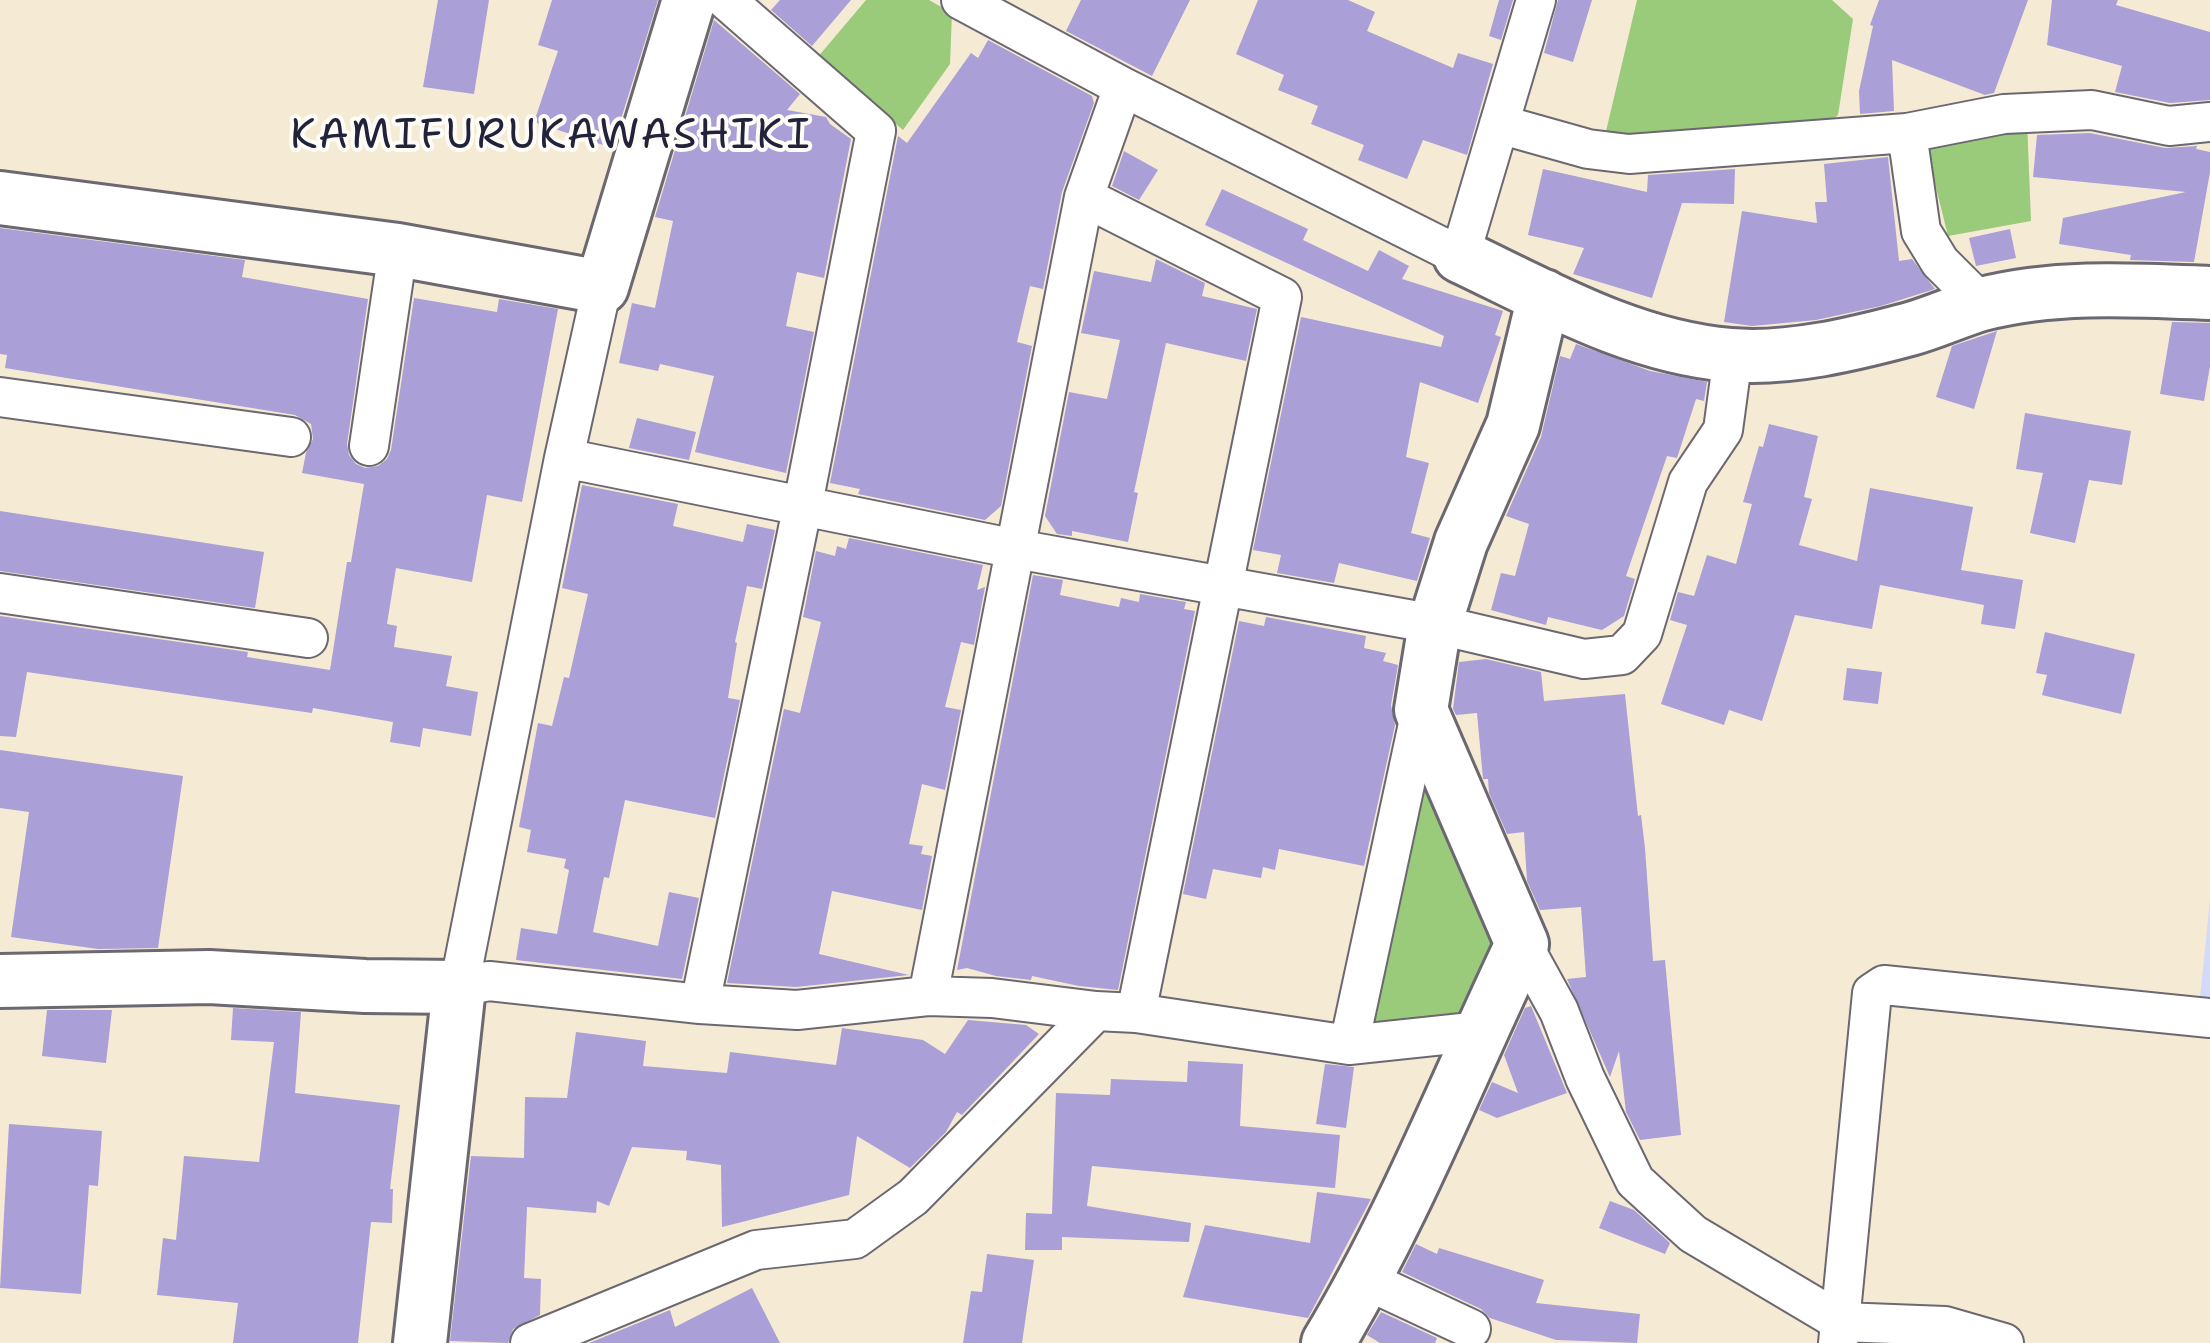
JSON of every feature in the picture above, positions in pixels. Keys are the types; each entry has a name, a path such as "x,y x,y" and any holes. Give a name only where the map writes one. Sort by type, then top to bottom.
{"street":[{"path":"420,1343 460,986 564,458 602,287 689,0"},
{"path":"700,1004 804,504 876,131 726,0"},
{"path":"1460,256 1536,0"},
{"path":"965,1 1123,86 1460,256 1623,331 1676,347 1733,356 1796,353 1911,329 1982,304 2123,290 2210,293"},
{"path":"928,996 1084,197 1123,86"},
{"path":"1499,124 1588,149 1629,154 1907,133 2004,114 2092,110 2169,126 2210,122"},
{"path":"1907,133 1920,231 1940,262 1982,304"},
{"path":"1084,197 1282,297 1136,1012"},
{"path":"0,198 398,250 602,287"},
{"path":"369,446 398,250"},
{"path":"1349,1045 1421,710 1435,624 1461,542 1513,425 1544,296"},
{"path":"564,458 1016,549 1435,624 1584,658 1622,655 1642,634 1688,482 1723,430 1733,356"},
{"path":"0,396 291,437"},
{"path":"0,593 308,638"},
{"path":"1421,710 1522,944 1558,1011 1635,1180 1693,1234 1839,1332 1945,1326 2004,1343"},
{"path":"1328,1343 1366,1280 1439,1130 1522,944"},
{"path":"0,981 210,976 365,986 460,986 488,980 700,1004 798,1010 928,996 992,998 1136,1012 1349,1045 1481,1031"},
{"path":"1839,1332 1872,993 1884,984 2210,1018"},
{"path":"530,1343 756,1250 854,1239 913,1197 1096,1011"},
{"path":"1366,1280 1472,1328"}],"shaded area":[{"path":"2210,901 2210,1008 2199,1007"}],"green space":[{"path":"866,0 929,0 952,13 950,64 903,130 817,58"},
{"path":"1637,0 1832,0 1853,19 1838,115 1824,127 1603,144"},
{"path":"2027,121 2031,221 1948,236 1925,143"},
{"path":"1421,768 1500,922 1468,1022 1384,1031 1365,1021"}],"building":[{"path":"438,0 489,0 474,94 423,87"},
{"path":"552,0 658,0 612,148 534,122 558,51 538,45"},
{"path":"780,0 851,0 812,46 771,10"},
{"path":"1081,0 1190,0 1152,76 1066,31"},
{"path":"1258,0 1348,0 1375,12 1367,31 1453,68 1458,53 1493,64 1467,155 1423,140 1407,179 1358,160 1364,145 1311,124 1318,106 1278,90 1284,75 1236,54"},
{"path":"1499,0 1513,0 1501,40 1489,36"},
{"path":"1558,0 1592,0 1573,62 1544,53"},
{"path":"1879,0 2028,0 1994,93 1985,95 1892,60 1894,111 1860,114 1859,91 1873,26 1870,25"},
{"path":"2052,0 2118,0 2116,5 2210,32 2210,100 2170,103 2115,92 2122,66 2047,45"},
{"path":"714,20 800,94 787,110 826,117 851,139 824,278 797,272 786,326 814,332 786,473 695,452 714,376 660,364 658,371 619,363 632,303 655,308 673,221 655,217"},
{"path":"988,40 1092,96 1094,103 1062,192 1043,289 1030,286 1017,342 1032,346 1001,506 985,520 858,494 860,489 830,483 898,136 907,143 971,53 978,58"},
{"path":"2090,133 2165,148 2197,146 2196,149 2210,152 2194,262 2130,260 2131,255 2059,244 2063,218 2186,192 2033,177 2037,135"},
{"path":"1124,151 1158,170 1139,200 1112,186"},
{"path":"1888,157 1899,261 1912,259 1935,289 1816,320 1752,326 1724,322 1742,211 1817,223 1815,202 1827,202 1824,164"},
{"path":"1543,169 1647,192 1648,175 1735,169 1734,204 1682,203 1652,298 1573,274 1584,248 1528,235"},
{"path":"1222,189 1308,229 1303,240 1368,271 1379,250 1409,266 1402,279 1503,311 1495,335 1501,337 1478,403 1420,382 1406,457 1429,463 1411,533 1430,538 1417,581 1339,563 1334,583 1277,573 1281,555 1253,550 1301,317 1441,347 1444,336 1205,225"},
{"path":"0,228 245,260 242,277 368,299 347,444 349,455 365,468 378,466 391,450 414,298 497,312 499,299 558,309 522,502 487,495 472,582 396,568 387,624 397,626 394,647 452,656 446,686 478,692 471,736 423,728 420,747 390,742 393,722 313,708 312,713 27,672 16,737 0,736 0,616 248,652 247,657 330,670 364,484 302,473 313,439 311,424 295,415 5,368 7,355 0,354"},
{"path":"2010,229 2016,258 1976,266 1969,238"},
{"path":"1156,259 1205,283 1202,296 1257,309 1246,361 1166,343 1134,492 1138,493 1128,542 1072,531 1072,536 1057,534 1045,516 1069,392 1107,399 1120,340 1081,333 1094,271 1151,282"},
{"path":"2172,322 2210,323 2210,366 2204,401 2160,394"},
{"path":"1997,331 1974,409 1936,397 1952,346"},
{"path":"1576,344 1650,371 1707,382 1704,401 1696,399 1677,458 1667,456 1626,576 1635,579 1624,616 1602,630 1548,617 1546,625 1491,610 1501,573 1515,576 1529,524 1506,516 1541,437 1560,356 1570,359"},
{"path":"2025,413 2131,431 2122,485 2089,480 2075,543 2030,533 2043,473 2016,469"},
{"path":"637,418 696,432 689,460 629,448"},
{"path":"1769,424 1818,436 1804,497 1812,499 1799,545 1857,561 1870,488 1973,507 1961,570 2023,580 2015,629 1981,624 1984,605 1880,585 1872,629 1795,615 1762,721 1729,710 1724,725 1661,704 1687,625 1670,620 1678,592 1694,596 1707,555 1736,564 1752,504 1743,502"},
{"path":"582,485 678,504 673,526 743,542 747,524 775,530 762,589 747,586 735,642 728,698 740,700 715,818 625,800 609,878 604,877 593,932 658,946 669,892 699,898 682,979 516,960 521,928 557,934 569,870 564,868 566,859 527,852 531,830 519,827 538,723 552,726 564,677 569,678 588,594 562,588"},
{"path":"0,511 264,552 255,608 0,571"},
{"path":"849,538 983,565 977,590 985,587 974,645 961,642 945,707 961,710 945,790 922,784 909,844 923,846 921,854 932,856 922,910 832,891 819,954 909,975 796,987 727,983 784,709 800,713 821,622 803,617 816,551 835,556 837,546 846,549"},
{"path":"1033,575 1063,580 1060,595 1119,607 1121,598 1139,602 1140,594 1186,602 1184,609 1195,611 1118,990 1032,976 1031,980 967,968 957,970"},
{"path":"1266,617 1366,636 1364,648 1386,653 1383,661 1398,665 1391,705 1395,725 1364,866 1279,849 1275,870 1263,867 1261,878 1213,869 1206,899 1183,894 1239,621 1264,626"},
{"path":"2045,632 2135,654 2121,714 2042,695 2047,675 2036,673"},
{"path":"1486,659 1541,672 1544,701 1625,694 1645,848 1653,961 1665,960 1681,1135 1640,1140 1626,1112 1619,1051 1610,1077 1567,979 1586,977 1581,907 1540,910 1527,881 1524,832 1507,834 1489,793 1488,779 1483,779 1477,713 1456,715 1453,709 1459,662"},
{"path":"1847,668 1882,672 1878,704 1843,700"},
{"path":"0,750 183,776 158,948 98,949 11,937 29,812 0,808"},
{"path":"1531,1006 1567,1093 1497,1118 1479,1110 1492,1082 1518,1093 1504,1055 1525,1008"},
{"path":"233,1008 301,1012 295,1093 400,1105 390,1189 392,1223 371,1222 358,1343 233,1343 238,1303 157,1295 163,1238 176,1240 184,1156 259,1162 274,1042 231,1040"},
{"path":"47,1010 112,1010 106,1063 42,1056"},
{"path":"968,1020 1026,1025 1039,1034 962,1115 957,1112 946,1132 910,1168 857,1136 849,1195 722,1227 721,1165 686,1160 687,1151 632,1147 609,1206 597,1201 596,1213 527,1207 524,1278 541,1279 540,1315 513,1329 508,1343 450,1341 471,1156 524,1158 525,1097 567,1098 576,1032 646,1041 643,1066 727,1073 730,1052 836,1065 842,1028 923,1040 945,1054"},
{"path":"1188,1061 1243,1064 1240,1126 1340,1135 1335,1188 1092,1166 1087,1206 1191,1223 1189,1242 1062,1237 1062,1250 1025,1250 1026,1213 1052,1214 1056,1093 1110,1095 1111,1079 1187,1082"},
{"path":"1325,1064 1354,1067 1346,1128 1316,1124"},
{"path":"9,1124 102,1131 98,1186 89,1185 81,1294 0,1288"},
{"path":"1317,1192 1371,1199 1308,1318 1183,1297 1205,1225 1310,1243"},
{"path":"1610,1201 1634,1210 1670,1243 1665,1254 1599,1228"},
{"path":"1416,1244 1437,1254 1439,1248 1544,1280 1536,1303 1640,1314 1637,1343 1556,1340 1490,1318 1481,1309 1402,1272"},
{"path":"987,1254 1034,1260 1022,1343 963,1343 971,1291 982,1292"},
{"path":"752,1288 780,1343 589,1343 670,1310 675,1327"},
{"path":"1381,1312 1437,1338 1435,1343 1380,1343 1367,1335"}],"district":[{"name":"KAMIFURUKAWASHIKI","path":"551,137"}]}
